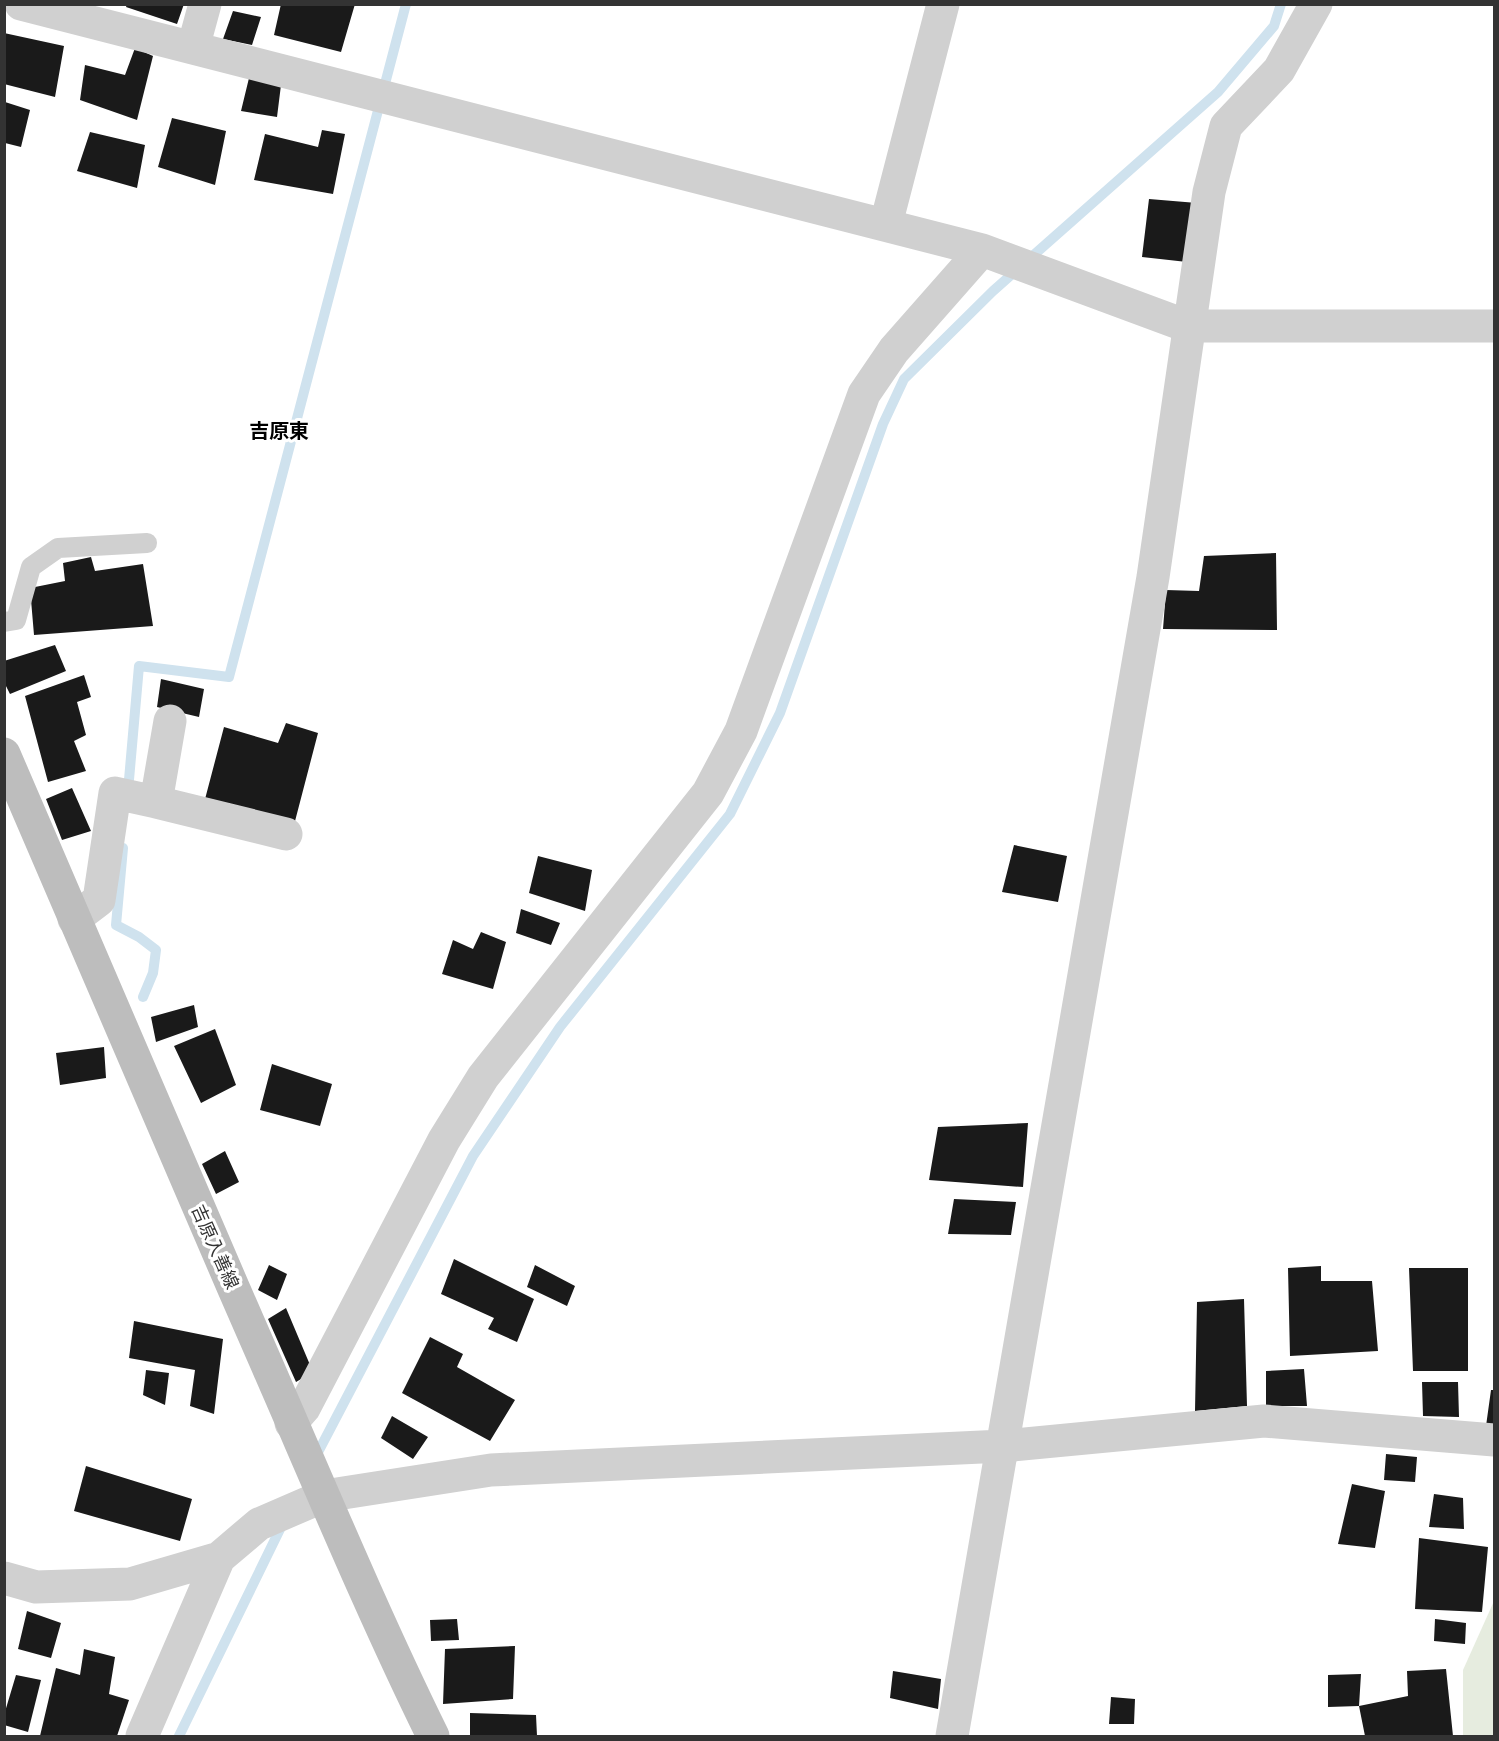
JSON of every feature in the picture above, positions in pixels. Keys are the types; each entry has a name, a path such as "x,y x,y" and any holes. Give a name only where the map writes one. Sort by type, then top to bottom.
{"main road":[{"name":"吉原入善線","path":"4,754 379,1627 432,1737"}],"street":[{"path":"21,4 982,250 1187,326 1494,326"},
{"path":"193,48 205,4"},
{"path":"886,224 943,4"},
{"path":"952,1737 1067,1061 1153,577 1187,326 1209,192 1226,126 1279,70 1316,4"},
{"path":"291,1423 304,1408 444,1140 483,1077 708,793 741,731 864,394 894,350 982,250"},
{"path":"156,802 170,722"},
{"path":"74,919 99,900 115,793 286,834"},
{"path":"4,1578 36,1587 130,1584 219,1558 259,1524 324,1496 491,1470 1003,1446 1263,1421 1494,1440"},
{"path":"142,1737 219,1558"}],"lane":[{"path":"4,622 16,620 31,567 58,548 147,543"}],"shaded area":[{"path":"1494,1601 1494,1736 1463,1736 1463,1670"}],"building":[{"path":"127,4 184,4 177,24 126,7"},
{"path":"281,4 355,4 341,52 274,35"},
{"path":"233,11 261,17 252,45 223,39"},
{"path":"4,33 64,46 55,97 4,84"},
{"path":"135,48 153,56 137,120 80,100 85,65 125,75"},
{"path":"249,78 281,85 277,117 241,111"},
{"path":"5,102 30,110 21,147 5,143"},
{"path":"172,118 226,131 215,185 158,167"},
{"path":"322,130 345,134 333,194 254,180 265,134 318,147"},
{"path":"90,132 145,145 137,188 77,171"},
{"path":"1149,199 1197,203 1187,262 1142,257"},
{"path":"1276,553 1277,630 1163,629 1166,590 1199,591 1204,556"},
{"path":"91,557 95,571 143,564 153,626 34,635 30,588 65,581 63,563"},
{"path":"55,645 66,671 10,694 4,682 4,661"},
{"path":"84,675 91,697 77,702 86,735 74,741 86,771 48,782 25,696"},
{"path":"161,679 204,689 199,717 157,707"},
{"path":"286,723 318,733 294,825 204,803 224,727 278,743"},
{"path":"72,788 91,831 62,840 46,799"},
{"path":"1014,845 1067,856 1058,902 1002,892"},
{"path":"538,856 592,870 585,911 529,893"},
{"path":"521,909 560,923 551,945 516,933"},
{"path":"481,932 506,942 493,989 442,974 453,940 473,949"},
{"path":"194,1005 198,1027 156,1042 151,1017"},
{"path":"215,1029 236,1085 201,1103 174,1046"},
{"path":"104,1047 106,1078 60,1085 56,1053"},
{"path":"272,1064 332,1084 320,1126 260,1110"},
{"path":"1028,1123 1023,1187 929,1180 938,1127"},
{"path":"225,1151 239,1182 216,1194 202,1164"},
{"path":"954,1199 1016,1202 1011,1235 948,1234"},
{"path":"454,1259 534,1299 517,1342 488,1329 494,1318 441,1294"},
{"path":"269,1265 287,1274 277,1300 258,1290"},
{"path":"535,1265 575,1286 567,1306 527,1287"},
{"path":"1321,1266 1321,1281 1372,1281 1378,1351 1290,1356 1288,1268"},
{"path":"1409,1268 1468,1268 1468,1371 1413,1371"},
{"path":"1244,1299 1247,1406 1195,1411 1197,1302"},
{"path":"286,1308 313,1372 296,1382 268,1319"},
{"path":"134,1321 223,1339 214,1414 190,1406 195,1370 129,1358"},
{"path":"430,1337 463,1354 457,1367 515,1400 490,1441 402,1393"},
{"path":"1304,1369 1307,1406 1266,1406 1266,1371"},
{"path":"146,1370 169,1373 165,1405 143,1395"},
{"path":"1422,1382 1458,1382 1459,1417 1423,1416"},
{"path":"1491,1390 1494,1390 1494,1427 1486,1426"},
{"path":"392,1416 428,1437 413,1459 381,1438"},
{"path":"1386,1454 1417,1457 1415,1482 1384,1480"},
{"path":"86,1466 192,1499 180,1541 74,1511"},
{"path":"1352,1484 1385,1491 1375,1548 1338,1544"},
{"path":"1434,1494 1463,1498 1464,1529 1429,1527"},
{"path":"1419,1538 1488,1547 1482,1612 1415,1609"},
{"path":"27,1611 61,1623 51,1658 18,1649"},
{"path":"457,1619 459,1640 431,1641 430,1620"},
{"path":"1435,1619 1466,1623 1465,1644 1434,1641"},
{"path":"515,1646 513,1699 443,1704 445,1649"},
{"path":"84,1649 115,1657 109,1694 129,1700 117,1736 40,1736 56,1668 80,1675"},
{"path":"1446,1669 1453,1736 1365,1736 1359,1706 1408,1696 1407,1671"},
{"path":"893,1671 941,1679 938,1709 890,1698"},
{"path":"1361,1674 1359,1706 1328,1707 1328,1675"},
{"path":"16,1675 41,1680 28,1732 4,1725 4,1715"},
{"path":"1111,1697 1135,1699 1134,1724 1109,1724"},
{"path":"470,1713 536,1715 537,1736 470,1736"}],"waterway":[{"path":"128,791 139,666 229,677 406,4"},
{"path":"315,1458 473,1156 560,1027 730,814 780,713 883,424 904,379 993,291 1218,92 1274,26 1281,4"},
{"path":"123,848 116,925 139,937 156,950 153,973 143,997"},
{"path":"179,1736 283,1523"}],"district":[{"name":"吉原東","path":"279,431"}]}
